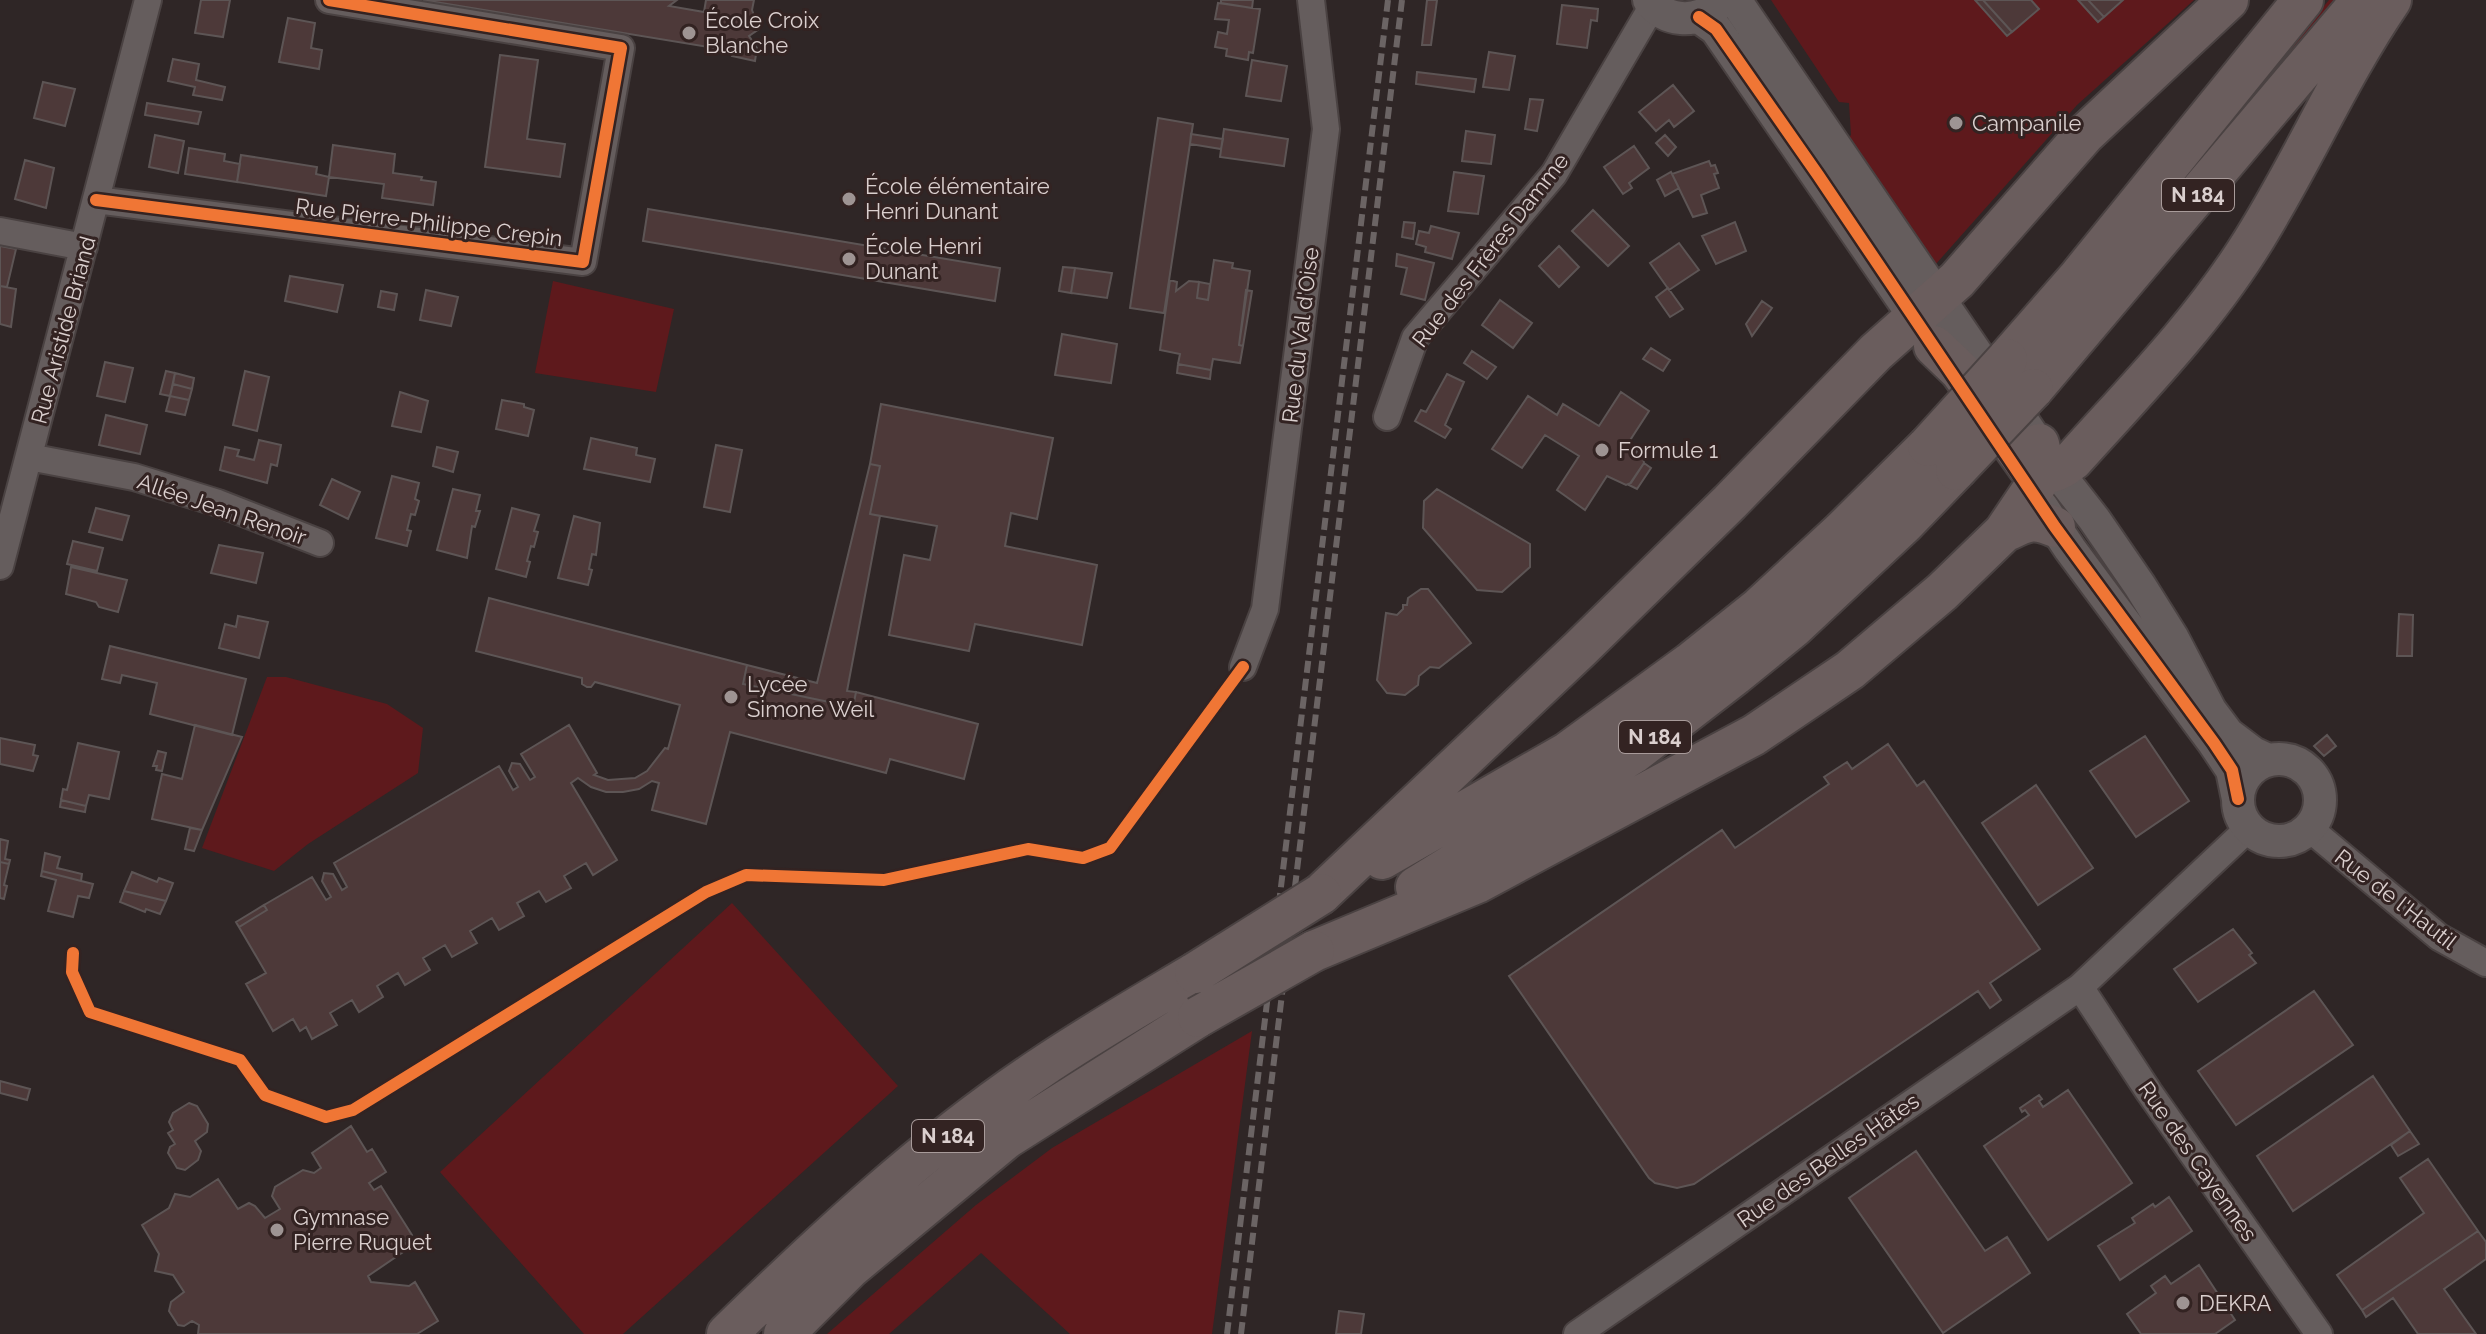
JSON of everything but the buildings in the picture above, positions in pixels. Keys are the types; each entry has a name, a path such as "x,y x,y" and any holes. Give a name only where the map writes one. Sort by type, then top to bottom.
{"main road":[{"path":"1321,894 1923,325 1957,280 2084,135 2228,0"},
{"name":"N 184","path":"784,1334 850,1268 1007,1138 1198,1017 1314,951 1634,753 1794,627 1904,524 1942,458 2007,359 2077,279 2303,0"},
{"name":"N 184","path":"727,1334 835,1230 935,1145 1038,1069 1321,894 1568,752 1678,672 1760,607 1841,532 2033,389 2362,0"},
{"path":"1923,325 1960,371 2028,467 2073,460 2169,354 2249,248 2337,88 2391,0"},
{"path":"1314,951 1477,883 1754,735 1850,670 1942,592 2004,532 2041,464"},
{"path":"2004,532 2025,522 2038,520 2055,527"}],"street":[{"name":"Rue Aristide Briand","path":"0,566 148,0"},
{"name":"Rue Pierre-Philippe Crepin","path":"96,200 583,262 621,48 329,0"},
{"name":"Rue du Val d'Oise","path":"1243,667 1265,609 1326,129 1311,0"},
{"path":"1735,0 1923,325"},
{"name":"Rue des Frères Damme","path":"1387,417 1415,338 1554,174 1651,3 1674,18 1710,8"},
{"path":"1710,8 1716,29 1923,325"},
{"path":"0,231 84,247"},
{"name":"Allée Jean Renoir","path":"29,457 148,481 218,503 320,543"},
{"path":"2041,464 2094,519 2172,637 2210,710 2228,734 2253,753 2268,760 2293,761 2313,777 2320,801 2310,829 2293,839 2269,840 2244,814 2232,770 2055,527 2041,464"},
{"path":"2244,814 2244,779 2258,764 2268,760"},
{"name":"Rue des Belles Hâtes","path":"1577,1334 2080,987 2244,814"},
{"name":"Rue de l'Hautil","path":"2310,829 2439,937 2486,963"},
{"name":"Rue des Cayennes","path":"2080,987 2158,1105 2319,1334"}],"shaded area":[{"name":"Campanile","path":"1771,0 2194,0 2077,105 1935,265 1846,141 1851,135 1849,103 1839,102"},
{"path":"2329,0 2342,0 2167,199"},
{"path":"553,281 674,309 656,392 535,373"},
{"path":"267,677 286,677 387,704 423,728 418,773 308,844 274,871 202,848"},
{"path":"732,903 898,1086 623,1334 584,1334 440,1172"},
{"path":"1252,1031 1212,1334 1070,1334 981,1253 889,1334 827,1334 976,1205 1052,1148"}],"railway":[{"path":"1227,1334 1388,0"},
{"path":"1241,1334 1402,0"}],"cycle path":[{"path":"96,200 583,262 621,48 329,0"},
{"path":"1699,17 1716,29 2055,527 2214,743 2232,770 2238,799"},
{"path":"73,953 72,972 90,1012 240,1060 265,1095 326,1117 353,1110 706,892 746,875 884,880 1028,849 1083,858 1110,848 1243,667"}],"place":[{"name":"École Croix Blanche","path":"689,33"},
{"name":"Campanile","path":"1956,123"},
{"name":"École élémentaire Henri Dunant","path":"849,199"},
{"name":"École Henri Dunant","path":"849,259"},
{"name":"Formule 1","path":"1602,450"},
{"name":"Lycée Simone Weil","path":"731,697"},
{"name":"Gymnase Pierre Ruquet","path":"277,1230"},
{"name":"DEKRA","path":"2183,1303"}]}
